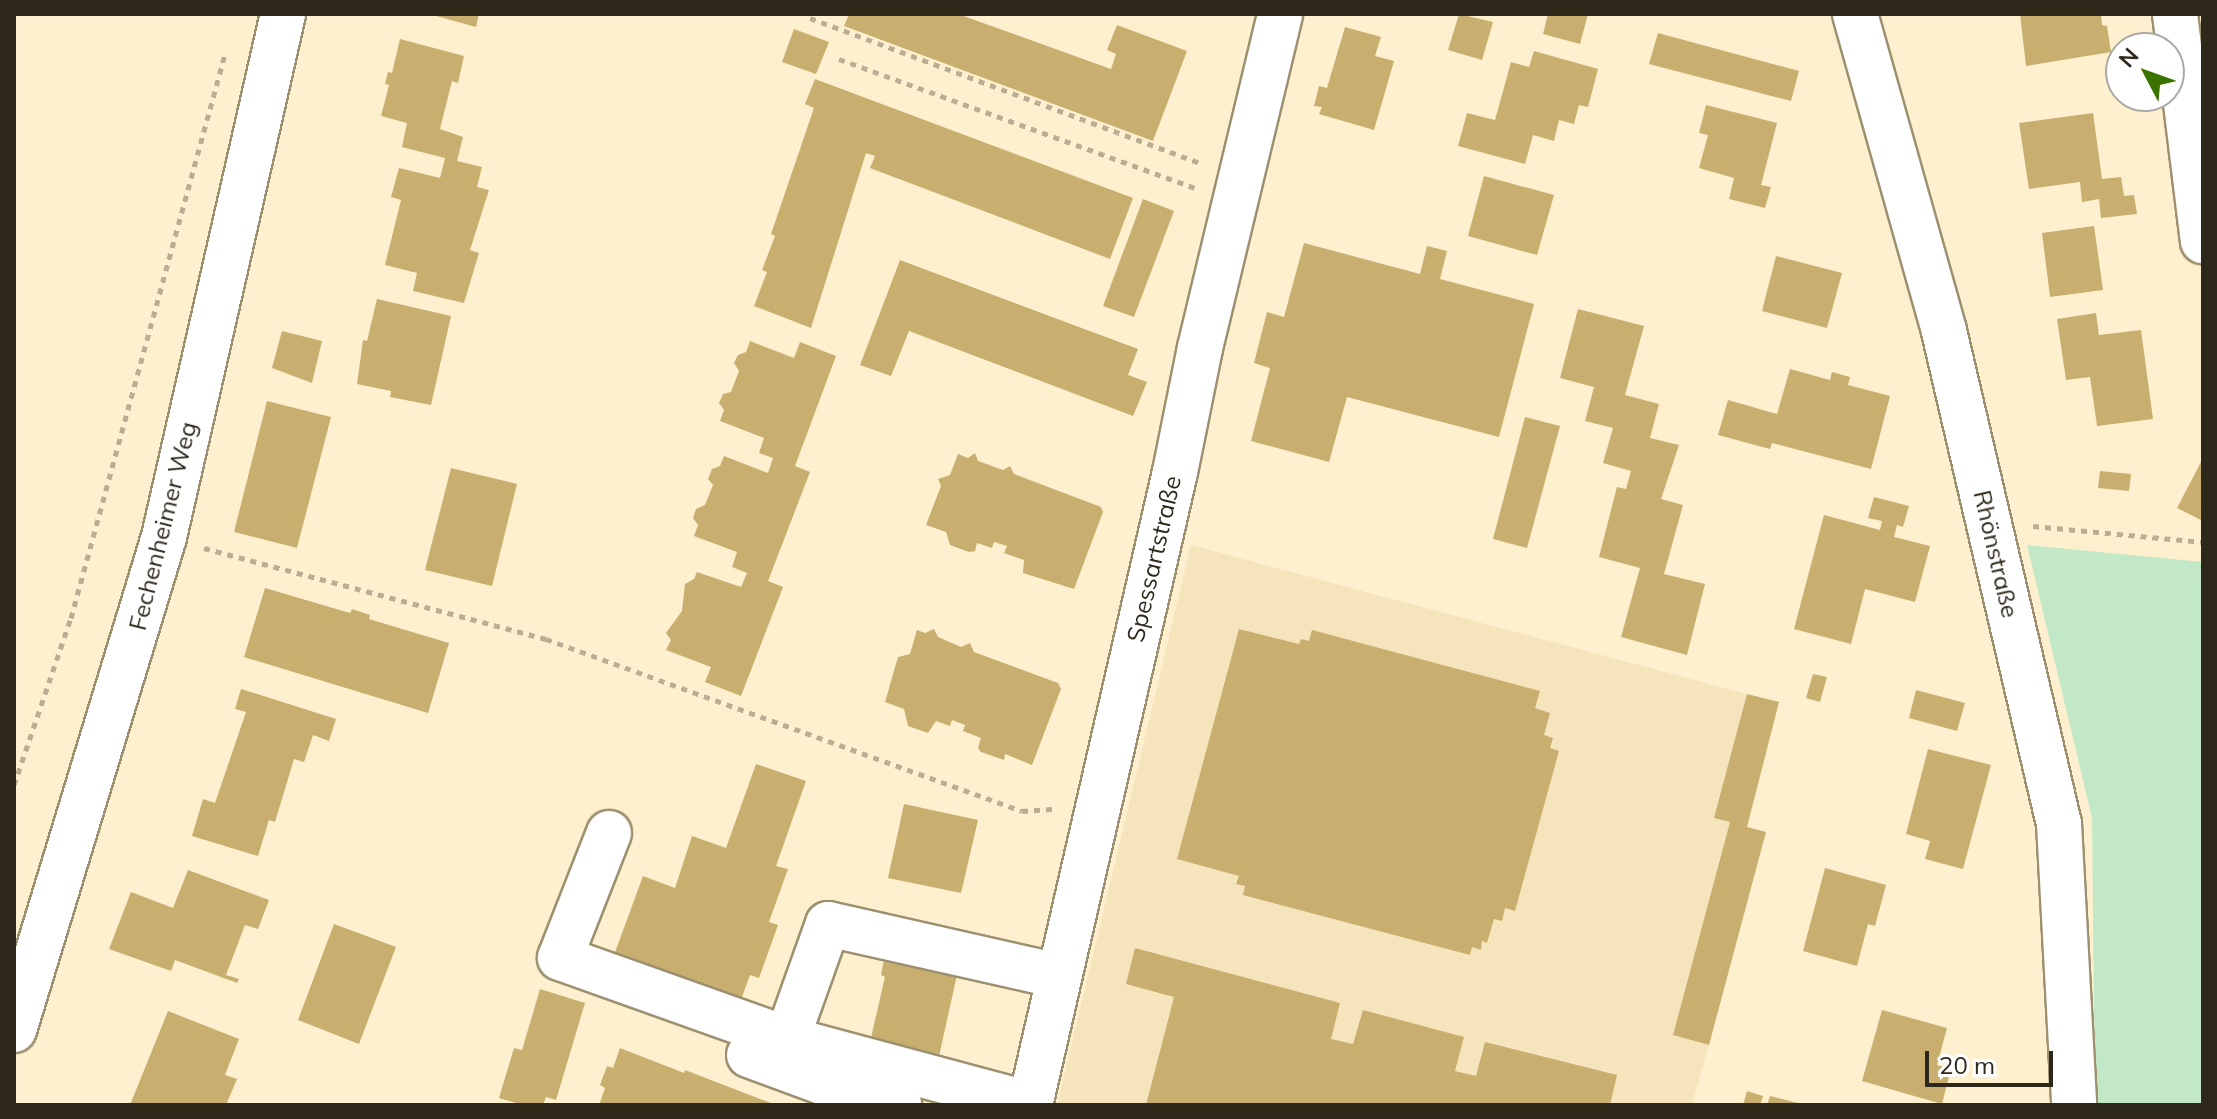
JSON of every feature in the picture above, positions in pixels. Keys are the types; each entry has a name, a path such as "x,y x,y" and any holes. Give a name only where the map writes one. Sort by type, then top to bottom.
{"street":[{"name":"Fechenheimer Weg","path":"14,1030 164,537 283,14"},
{"name":"Spessartstraße","path":"1030,1104 1280,14"},
{"name":"Rhönstraße","path":"1855,14 1944,331 2059,824 2074,1105"},
{"path":"2175,14 2203,241"},
{"path":"609,833 560,958 787,1039 1030,1104"},
{"path":"787,1039 828,924 1059,976"},
{"path":"641,1016 849,1092 899,1105"}],"path":[{"path":"810,18 1239,191"},
{"path":"14,785 71,618 228,44"},
{"path":"839,59 1239,191"},
{"path":"1988,523 2203,542"},
{"path":"164,537 546,639 1022,811 1098,807"}],"shaded area":[{"path":"1191,545 1747,694 1715,818 1730,822 1673,1035 1709,1045 1692,1105 1057,1105"}],"green space":[{"path":"2027,545 2203,562 2203,1105 2095,1105 2092,818"}],"building":[{"path":"429,14 479,14 476,27"},
{"path":"849,14 958,14 1111,69 1116,54 1107,50 1117,25 1187,51 1153,141 844,26"},
{"path":"1459,14 1493,22 1482,60 1448,50"},
{"path":"1548,14 1588,14 1580,44 1543,34"},
{"path":"2020,14 2101,14 2102,25 2107,26 2108,32 2105,32 2105,53 2026,66"},
{"path":"1345,27 1381,37 1375,56 1394,61 1374,130 1319,114 1322,107 1314,106 1319,86 1327,88"},
{"path":"794,29 829,42 816,74 782,62"},
{"path":"1658,33 1799,71 1791,101 1649,64"},
{"path":"400,39 464,56 458,83 452,81 440,129 463,137 457,161 482,167 477,187 489,190 470,250 479,253 464,303 413,291 417,273 385,265 401,200 391,197 399,168 440,178 445,158 402,147 407,123 381,116 389,85 385,84 388,72 392,73"},
{"path":"1534,51 1598,69 1588,107 1579,105 1574,124 1559,120 1554,141 1533,135 1525,164 1458,146 1467,113 1495,120 1511,62 1529,67"},
{"path":"815,79 1133,198 1110,259 870,168 875,156 866,153 811,328 754,306 767,272 762,270 775,236 771,234 814,108 805,104"},
{"path":"1706,105 1777,123 1761,185 1771,187 1765,208 1729,199 1734,178 1699,168 1708,135 1699,133"},
{"path":"2093,113 2102,179 2121,177 2124,196 2134,195 2137,214 2101,218 2099,199 2082,202 2080,182 2029,189 2019,123"},
{"path":"1484,176 1554,195 1537,255 1468,236"},
{"path":"1143,199 1174,211 1134,317 1103,306"},
{"path":"2094,226 2103,290 2050,297 2042,233"},
{"path":"1304,243 1420,274 1427,246 1447,251 1440,279 1534,304 1499,437 1347,397 1329,462 1251,441 1270,368 1254,363 1267,312 1284,317"},
{"path":"1776,256 1842,273 1827,328 1762,311"},
{"path":"900,260 1138,349 1128,375 1147,382 1133,416 909,331 891,376 860,365"},
{"path":"377,299 451,316 431,405 390,397 391,391 357,384 363,340 367,341"},
{"path":"1578,309 1644,326 1625,395 1659,404 1650,438 1679,445 1661,499 1683,505 1664,574 1705,584 1687,655 1621,637 1640,568 1599,557 1617,487 1626,489 1631,471 1603,463 1613,428 1585,421 1594,387 1560,378"},
{"path":"2096,313 2099,335 2141,330 2153,419 2097,426 2090,377 2066,380 2057,319"},
{"path":"282,331 322,341 312,383 272,368"},
{"path":"750,341 794,358 800,342 836,356 795,466 810,472 768,581 783,587 741,696 705,682 711,667 666,650 671,640 666,633 682,611 685,584 694,579 697,572 741,587 747,573 732,567 737,552 694,536 698,525 693,518 696,509 705,505 713,485 708,479 712,469 720,466 724,456 768,473 773,458 759,453 764,438 720,421 724,410 719,403 723,394 731,392 739,371 734,363 738,355 746,352"},
{"path":"1790,369 1830,380 1832,372 1850,377 1848,385 1890,396 1871,469 1772,443 1770,449 1718,435 1728,400 1777,414"},
{"path":"267,401 331,417 297,548 234,532"},
{"path":"1525,417 1560,426 1527,548 1493,539"},
{"path":"975,453 978,461 1003,470 1010,466 1014,474 1101,507 1103,512 1074,589 1023,573 1024,560 1004,553 1007,546 994,542 992,548 977,543 975,551 969,552 950,545 946,532 926,525 941,486 938,479 950,475 958,454 968,458"},
{"path":"2203,458 2203,521 2177,508"},
{"path":"451,468 517,484 492,586 425,570"},
{"path":"2100,471 2131,474 2129,491 2098,488"},
{"path":"1874,497 1909,506 1903,527 1897,525 1894,537 1930,546 1915,602 1865,589 1851,644 1794,629 1824,515 1880,530 1882,521 1868,518"},
{"path":"265,588 350,613 352,609 370,615 369,619 449,643 428,713 244,657"},
{"path":"934,629 938,637 961,647 970,643 974,652 1058,683 1061,689 1032,765 1005,754 1004,760 981,752 978,748 981,738 963,731 965,725 952,720 950,726 936,721 928,733 908,726 904,709 885,702 898,657 910,654 917,630 925,633"},
{"path":"1239,629 1299,644 1301,639 1309,641 1312,630 1540,691 1535,708 1550,713 1544,735 1553,738 1550,748 1559,751 1515,911 1505,908 1502,921 1494,919 1487,943 1482,941 1481,950 1472,947 1470,955 1243,895 1245,886 1236,884 1239,876 1177,859"},
{"path":"1813,674 1827,677 1820,702 1806,698"},
{"path":"241,689 336,719 329,741 313,735 304,762 294,759 275,822 269,820 258,856 192,836 203,799 215,803 246,712 235,709"},
{"path":"1916,690 1965,703 1957,731 1909,718"},
{"path":"1747,694 1779,702 1747,827 1766,832 1709,1045 1673,1035 1730,822 1714,818"},
{"path":"1928,749 1991,765 1963,869 1925,859 1930,841 1906,834"},
{"path":"756,764 806,781 776,866 788,869 769,922 778,925 759,978 750,975 737,1011 610,966 643,876 675,888 692,836 726,848"},
{"path":"904,804 978,820 961,893 888,878"},
{"path":"1825,868 1886,885 1875,926 1868,924 1857,966 1803,951"},
{"path":"188,870 269,900 258,929 245,925 226,975 239,979 237,983 175,960 171,971 109,949 131,892 173,908"},
{"path":"334,924 396,947 359,1044 298,1020"},
{"path":"1135,948 1340,1003 1331,1039 1353,1044 1363,1010 1464,1037 1455,1071 1476,1076 1485,1042 1617,1075 1610,1105 1146,1105 1174,997 1126,984"},
{"path":"885,955 957,975 938,1061 870,1042 885,977 881,975"},
{"path":"540,989 585,1003 556,1100 546,1097 543,1105 523,1105 499,1098 514,1048 522,1050"},
{"path":"1882,1010 1947,1028 1937,1065 1951,1069 1942,1104 1862,1081"},
{"path":"168,1011 239,1039 225,1075 237,1079 226,1105 130,1105"},
{"path":"620,1048 776,1105 599,1105 605,1088 600,1085 607,1066 613,1068"},
{"path":"1747,1091 1763,1096 1760,1105 1743,1105"},
{"path":"1770,1096 1802,1104 1802,1105 1767,1105"}]}
